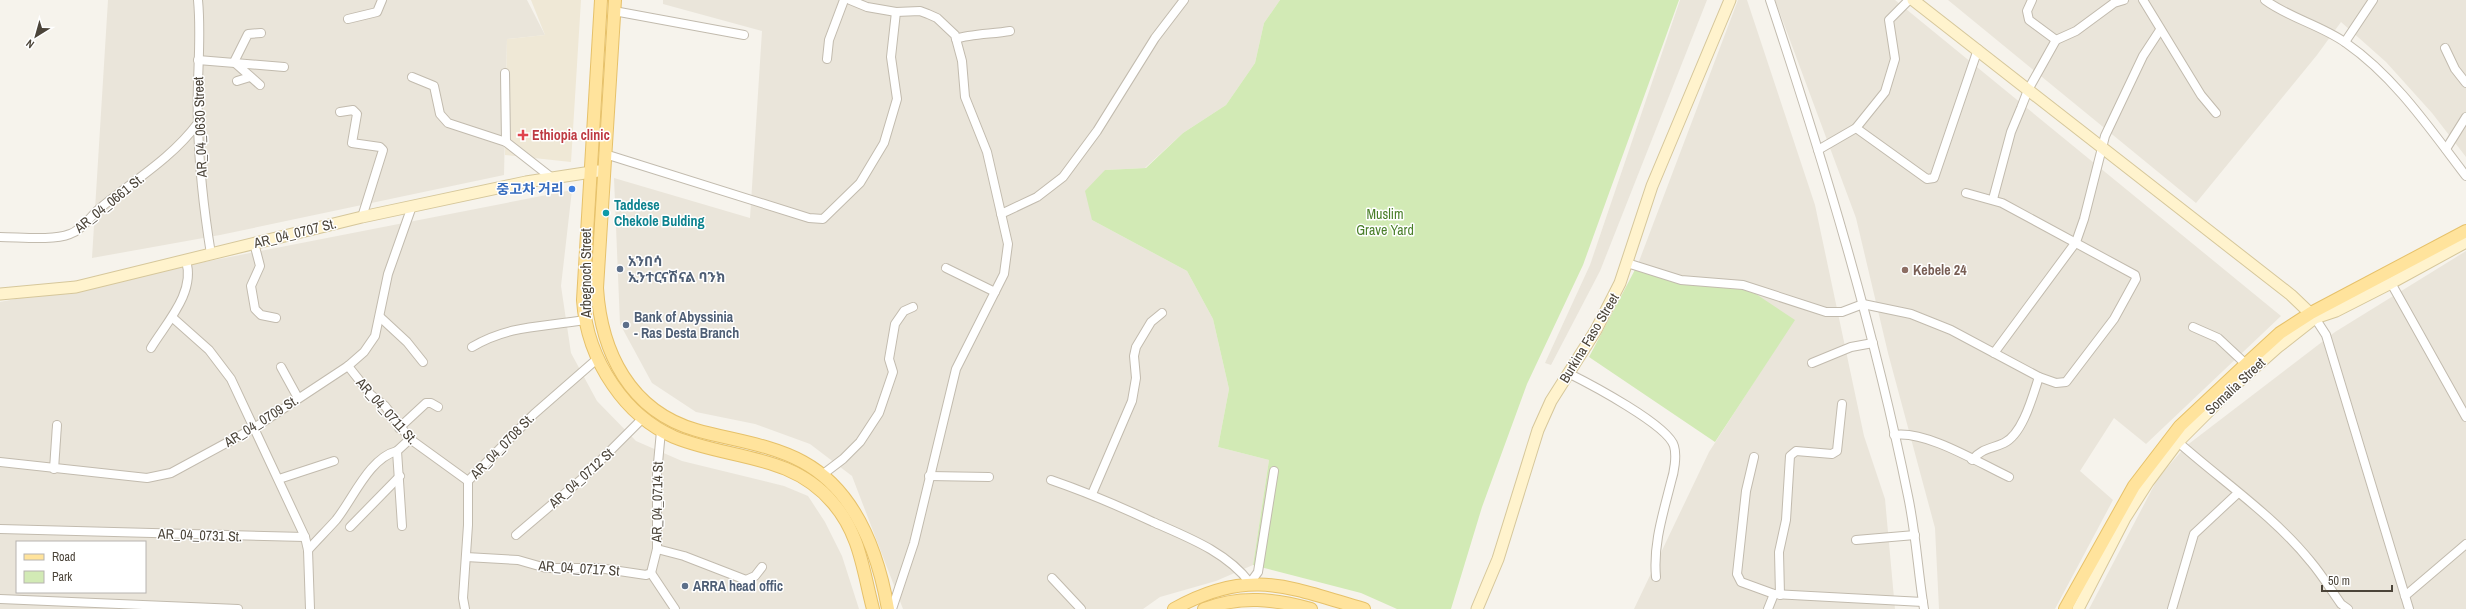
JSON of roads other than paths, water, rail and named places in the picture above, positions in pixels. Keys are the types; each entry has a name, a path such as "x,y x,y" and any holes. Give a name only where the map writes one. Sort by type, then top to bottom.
{"main road":[{"name":"Arbegnoch Street","path":"601,0 591,172 583,270 584,320 597,359 617,391 643,418 661,431 701,446 781,465 812,482 832,502 852,532 859,548 873,609"},
{"name":"Burkina Faso Street","path":"1477,609 1498,559 1538,430 1551,401 1604,317 1627,263 1652,186 1730,0"},
{"path":"1913,0 1978,49 2028,90 2291,295 2313,316"},
{"name":"Arbegnoch Street","path":"614,6 598,300 605,341 624,379 642,398 676,422 694,430 768,448 804,462 834,484 852,507 865,530 888,609"},
{"name":"AR_04_0707 St.","path":"0,294 76,287 362,217 411,209 552,178 604,171"},
{"path":"2064,609 2134,486 2180,426 2249,367 2280,333 2466,231"},
{"path":"2313,316 2336,311 2466,242"},
{"name":"Somalia Street","path":"2078,609 2125,518 2148,482 2178,442 2249,367"},
{"path":"1174,609 1205,593 1232,585 1250,583 1302,590 1364,609"},
{"path":"1204,609 1234,605 1251,599 1274,600 1311,609"}],"street":[{"name":"AR_04_0630 Street","path":"198,0 200,35 198,60 198,123 206,222 211,254"},
{"path":"348,19 377,12 382,0"},
{"path":"827,59 829,40 844,0"},
{"path":"850,0 867,6 896,12 920,11 928,14 950,30 956,39 962,61 965,97 984,142 1008,244 1007,263 1004,274 956,369 929,476 914,544 892,609"},
{"path":"1001,214 1042,194 1063,177 1097,131 1151,44 1184,0"},
{"path":"1754,457 1746,491 1737,578 1744,584 1777,594 1923,606 1915,535 1873,343 1818,150 1770,0"},
{"path":"1818,150 1856,128 1885,92 1895,59 1889,20 1909,0"},
{"path":"2032,0 2027,11 2029,20 2056,40"},
{"path":"1993,199 2011,132 2028,90 2056,40 2076,31 2114,3 2124,0"},
{"path":"2143,0 2201,95 2216,113"},
{"path":"2345,42 2374,0"},
{"path":"2268,2 2345,42 2388,79 2466,176"},
{"path":"614,6 744,35"},
{"path":"605,154 809,218 823,219 860,183 884,143 897,99 890,57 896,12"},
{"path":"1994,353 2076,242 2084,220 2101,147 2143,56 2160,30"},
{"path":"956,39 965,36 977,36 1010,31"},
{"path":"234,62 248,34 261,33"},
{"path":"2445,48 2455,69 2466,83"},
{"path":"1856,128 1927,179 1932,179 1946,147 1956,110 1978,49"},
{"path":"198,60 284,67"},
{"path":"234,62 260,85"},
{"path":"505,73 506,142"},
{"path":"237,81 250,77"},
{"path":"412,77 434,86 440,114 448,123 506,142 552,178"},
{"path":"340,112 353,110 357,114 352,143 380,147 383,150 362,217"},
{"path":"2446,150 2466,117"},
{"name":"AR_04_0661 St.","path":"0,237 59,236 71,234 98,210 184,141 198,123"},
{"path":"1627,263 1681,280 1743,285 1826,312 1842,312 1863,304 1923,318 2039,377 2060,384 2068,380 2080,362 2114,319 2136,278 2134,274 1993,199 1966,193"},
{"name":"AR_04_0709 St.","path":"0,462 147,478 159,477 171,473 254,428 348,366 371,344 380,317 388,274 411,209"},
{"path":"254,243 260,266 251,286 255,309 261,315 276,318"},
{"path":"151,348 173,318 187,284 189,275 186,261"},
{"path":"946,268 995,292"},
{"path":"2391,283 2466,417"},
{"path":"822,475 843,459 860,442 879,413 893,372 889,359 895,324 904,311 913,307"},
{"path":"1092,494 1132,401 1136,378 1134,356 1136,347 1147,328 1162,313"},
{"path":"2313,316 2328,341 2409,609"},
{"path":"380,317 407,342 423,362"},
{"path":"173,318 222,364 279,479 305,537 308,550 310,609"},
{"path":"472,347 493,336 517,328 548,326 584,320"},
{"path":"2194,327 2214,334 2249,367"},
{"path":"1812,363 1851,347 1873,343"},
{"name":"AR_04_0708 St.","path":"465,609 463,598 466,557 468,481 534,414 597,359"},
{"name":"AR_04_0711 St.","path":"348,366 371,395 385,406 399,428 410,439 468,481"},
{"path":"281,367 298,398"},
{"path":"1568,373 1616,399 1662,429 1674,446 1672,482 1662,514 1654,560 1656,578"},
{"path":"1972,460 1979,451 2005,442 2010,438 2029,409 2039,377"},
{"path":"399,428 426,403 430,402 438,407"},
{"path":"1768,609 1777,594 1779,552 1786,520 1790,456 1796,451 1832,454 1837,451 1842,404"},
{"name":"AR_04_0712 St","path":"516,535 583,478 643,418"},
{"path":"54,469 57,425"},
{"name":"AR_04_0714 St","path":"648,574 657,549 657,474 661,431"},
{"path":"1894,435 1918,435 2009,477"},
{"path":"308,550 335,521 363,479 386,456 397,451 410,439"},
{"path":"2178,442 2263,514 2307,558 2342,608"},
{"path":"397,451 400,476 402,526"},
{"path":"279,479 334,460"},
{"path":"1051,480 1092,494 1201,544 1231,564 1250,583 1258,572 1274,471"},
{"path":"350,527 400,476"},
{"path":"929,476 989,478"},
{"path":"2172,609 2194,534 2238,493"},
{"name":"AR_04_0731 St.","path":"0,529 305,537"},
{"path":"1856,540 1915,535"},
{"path":"2405,596 2466,544"},
{"path":"657,549 684,556 746,580 755,576 762,567"},
{"name":"AR_04_0717 St","path":"466,557 518,560 546,568 599,568 648,574"},
{"path":"648,574 675,609"},
{"path":"1052,578 1081,609"},
{"path":"0,599 66,605 238,609"}],"place":[{"name":"Ethiopia clinic","path":"523,135"},
{"name":"중고차 거리","path":"572,189"},
{"name":"Taddese Chekole Bulding","path":"606,213"},
{"name":"አንበሳ ኢንተርናሽናል ባንክ","path":"620,269"},
{"name":"Kebele 24","path":"1905,270"},
{"name":"Bank of Abyssinia - Ras Desta Branch","path":"626,325"},
{"name":"ARRA head offic","path":"685,586"}],"park label":[{"name":"Muslim Grave Yard","path":"1385,222"}]}
